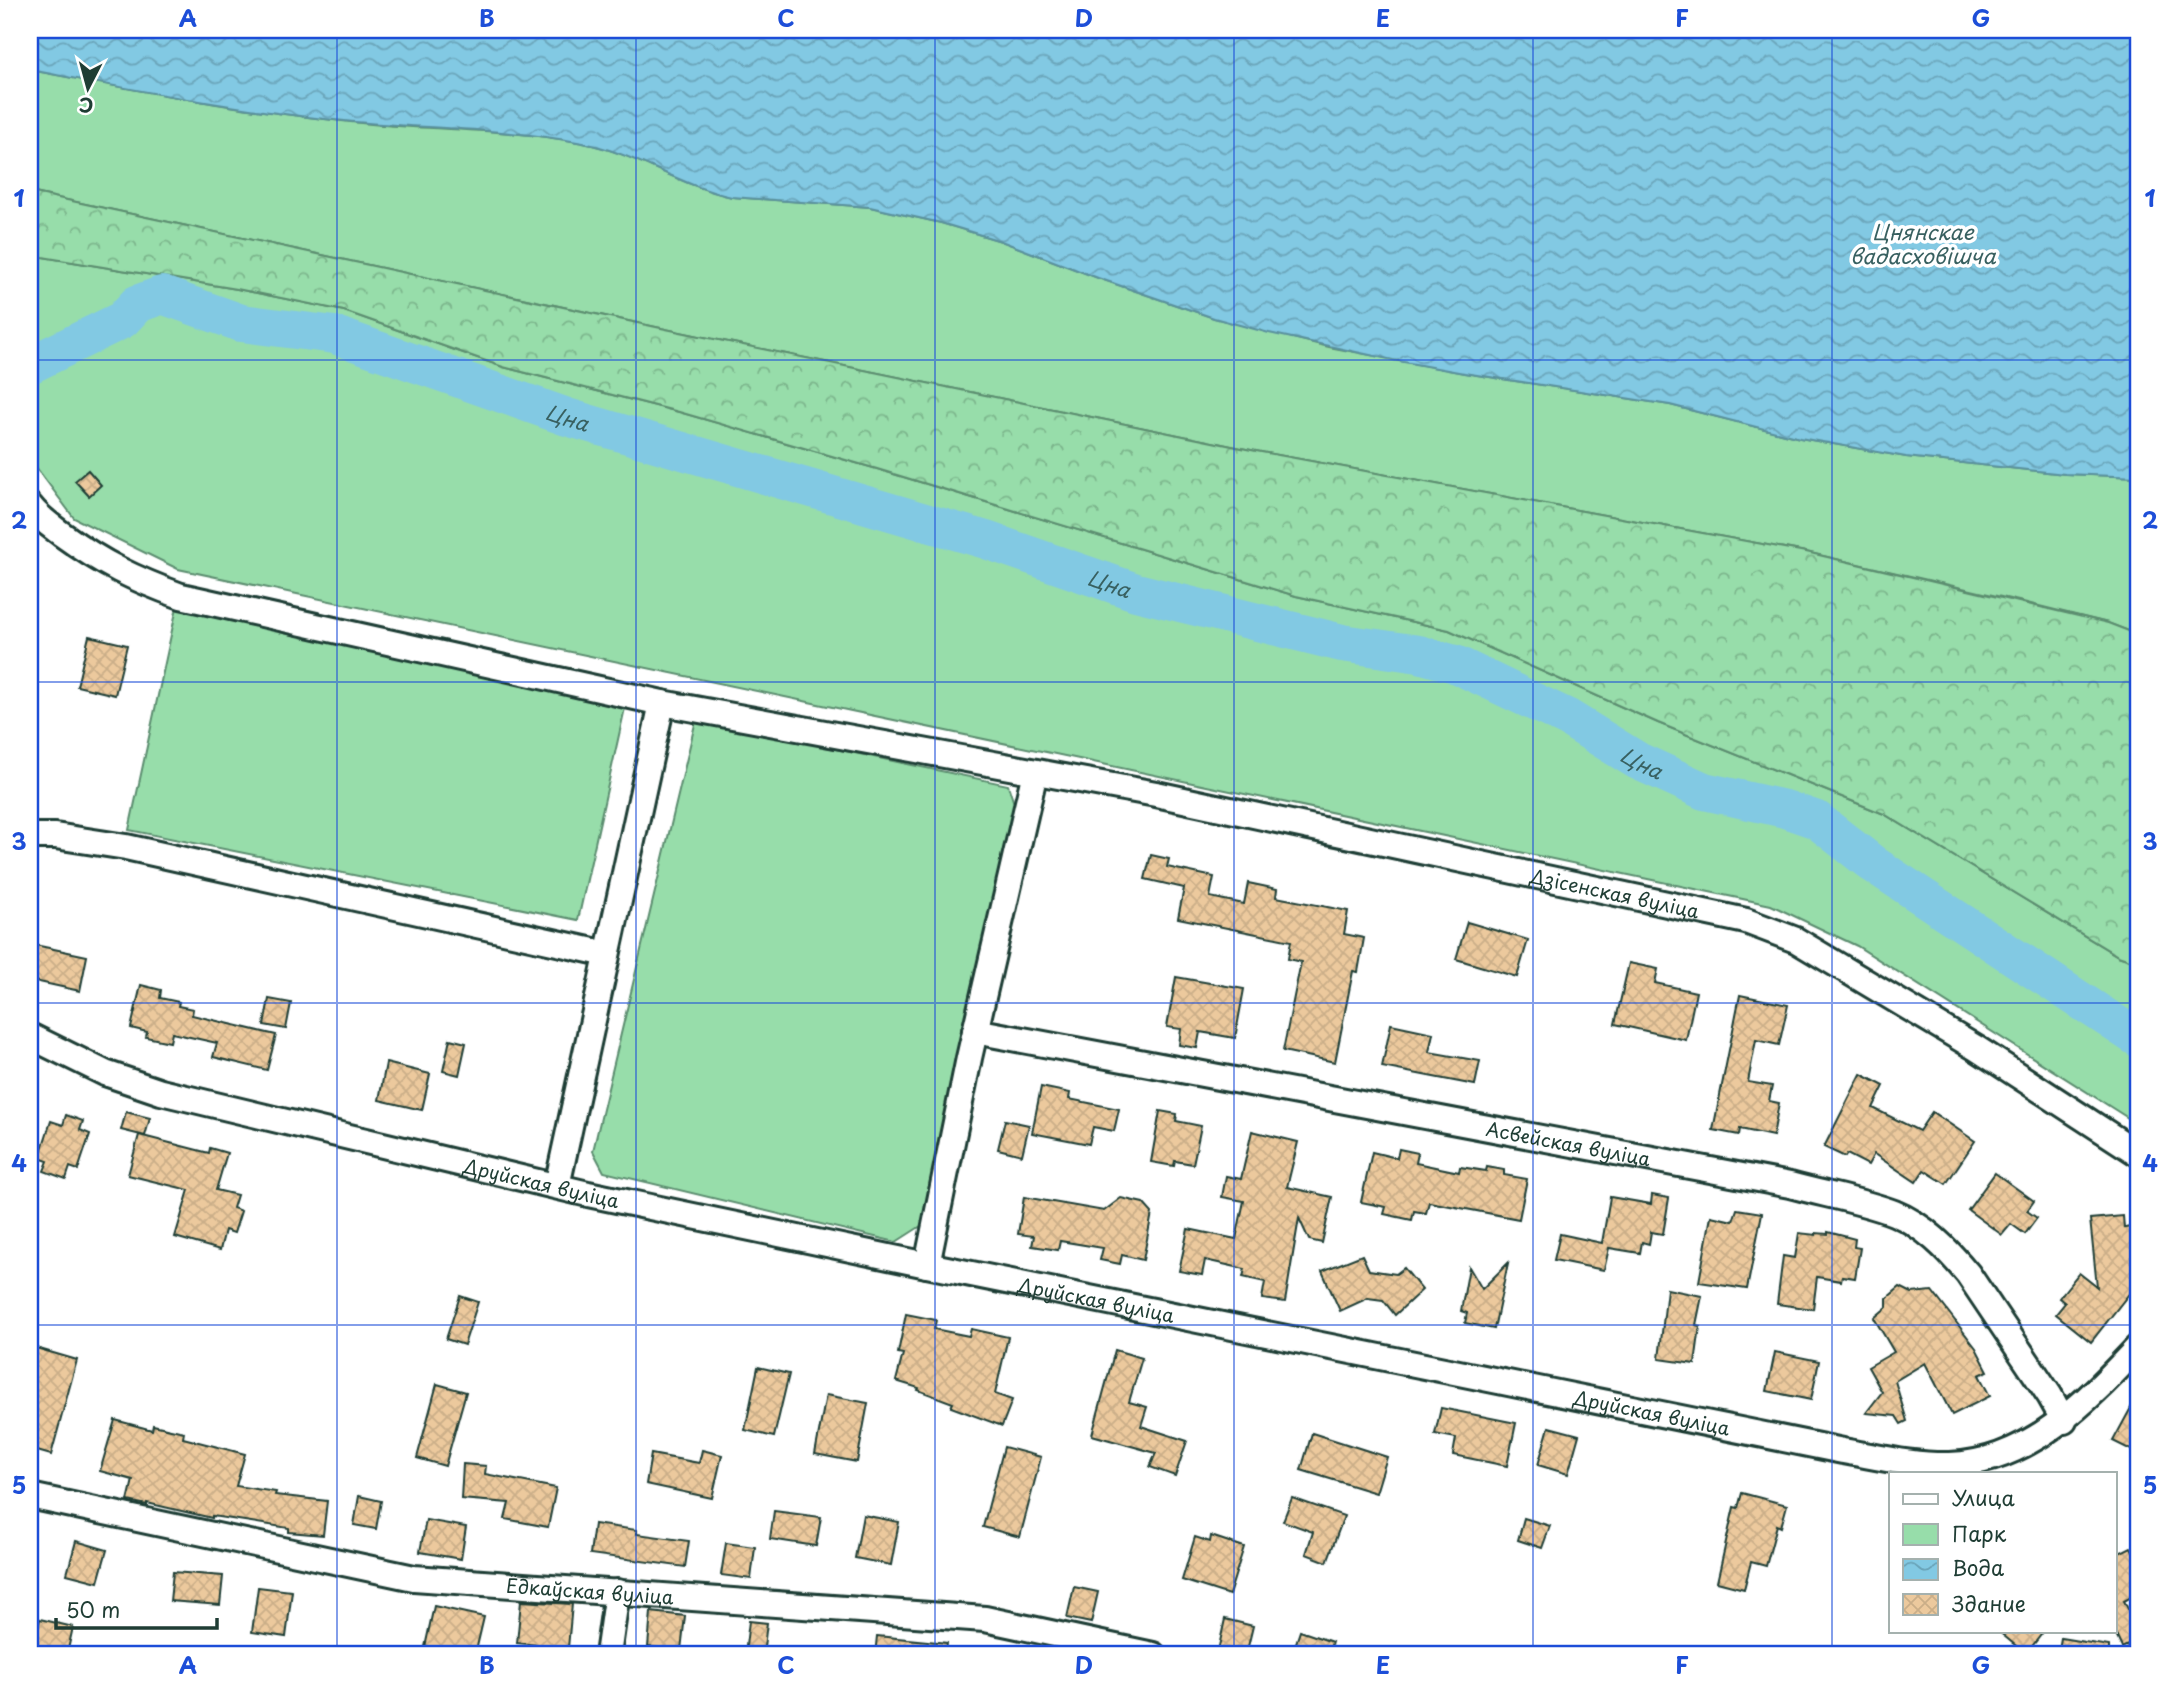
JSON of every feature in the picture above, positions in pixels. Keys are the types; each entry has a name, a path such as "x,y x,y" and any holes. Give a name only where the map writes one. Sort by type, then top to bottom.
{"street":[{"name":"Дзісенская вуліца","path":"31,511 100,561 136,580 180,596 662,704 1156,794 1703,911 1771,929 1797,940 1976,1048 2139,1154"},
{"path":"557,1186 662,704"},
{"path":"927,1265 975,1031 1035,772"},
{"path":"30,836 55,836 126,847 607,954"},
{"name":"Асвейская вуліца","path":"975,1031 1790,1185 1895,1214 1927,1233 1953,1256 1968,1274 2064,1421"},
{"name":"Друйская вуліца","path":"30,1037 105,1073 161,1092 557,1186 927,1265 1897,1460 1949,1465 1992,1458 2064,1421 2139,1346"},
{"name":"Ёдкаўская вуліца","path":"30,1496 414,1578 985,1619 1153,1655"},
{"path":"608,1655 617,1592"}],"green space":[{"path":"30,70 205,102 337,121 507,133 583,143 621,154 694,185 732,197 870,207 941,223 1001,241 1214,318 1329,347 1464,373 1670,405 1800,438 1906,457 2065,474 2139,477 2139,635 2108,623 1806,552 1256,451 656,327 30,192"},
{"path":"30,192 656,327 1256,451 1806,552 2108,623 2139,635 2139,963 2118,956 1884,814 1658,723 1449,630 1296,596 877,469 679,412 503,367 344,311 237,289 30,255"},
{"path":"30,255 237,289 344,311 503,367 679,412 877,469 1296,596 1449,630 1658,723 1884,814 2118,956 2139,963 2139,1125 1857,946 1771,905 178,569 74,518 30,459"},
{"path":"177,607 625,708 578,920 129,830"},
{"path":"696,720 1008,785 1018,816 921,1226 896,1242 604,1172 593,1151"}],"water":[{"name":"Цнянскае вадасховішча","path":"30,30 2139,30 2139,477 2065,474 1906,457 1800,438 1670,405 1393,360 1214,318 1001,241 941,223 870,207 732,197 694,185 621,154 583,143 521,134 365,123 258,110 30,70"}],"building":[{"path":"88,470 101,485 89,496 75,481"},
{"path":"89,636 127,645 115,695 77,686"},
{"path":"1151,855 1169,859 1167,867 1214,877 1210,897 1244,904 1248,883 1277,889 1276,897 1348,911 1344,934 1364,938 1358,972 1353,971 1335,1062 1283,1051 1301,962 1288,959 1291,941 1178,918 1184,888 1145,879"},
{"path":"1467,922 1528,940 1517,977 1456,959"},
{"path":"35,945 87,956 80,991 30,980"},
{"path":"1629,963 1658,969 1655,983 1696,992 1686,1040 1615,1024"},
{"path":"1176,977 1244,989 1235,1038 1200,1032 1197,1048 1179,1045 1181,1029 1167,1027"},
{"path":"141,985 161,990 160,998 179,1002 178,1006 193,1009 192,1015 276,1035 267,1070 213,1057 217,1043 172,1033 170,1042 146,1037 147,1032 131,1028"},
{"path":"1740,995 1788,1005 1779,1045 1756,1040 1748,1082 1772,1086 1769,1101 1779,1103 1773,1136 1740,1129 1739,1135 1713,1130"},
{"path":"269,999 291,1003 286,1029 264,1025"},
{"path":"1391,1024 1433,1033 1429,1052 1480,1061 1475,1085 1382,1067"},
{"path":"450,1039 466,1043 459,1075 443,1071"},
{"path":"386,1063 430,1074 422,1110 379,1100"},
{"path":"1861,1074 1884,1086 1873,1108 1919,1131 1932,1112 1975,1141 1946,1184 1924,1170 1916,1182 1874,1154 1868,1165 1847,1154 1845,1157 1824,1147"},
{"path":"1041,1087 1070,1093 1069,1099 1119,1109 1114,1131 1093,1127 1089,1144 1032,1133"},
{"path":"1160,1111 1177,1114 1176,1121 1201,1126 1193,1164 1175,1161 1174,1166 1151,1162"},
{"path":"126,1112 150,1118 145,1136 121,1130"},
{"path":"66,1115 83,1121 80,1130 90,1134 78,1170 70,1167 66,1179 44,1171 48,1161 39,1158 51,1121 63,1125"},
{"path":"1005,1120 1029,1125 1022,1155 998,1149"},
{"path":"1252,1131 1298,1142 1287,1187 1332,1197 1322,1243 1309,1240 1299,1218 1285,1302 1262,1299 1265,1282 1243,1277 1245,1269 1205,1260 1202,1275 1179,1271 1188,1229 1236,1239 1244,1201 1222,1197 1226,1176 1241,1179"},
{"path":"139,1135 209,1153 210,1148 227,1153 216,1190 237,1195 233,1208 241,1211 234,1233 225,1230 220,1250 175,1237 189,1190 128,1175"},
{"path":"1399,1149 1418,1153 1416,1163 1459,1172 1460,1167 1486,1171 1487,1167 1504,1170 1504,1175 1527,1179 1519,1219 1429,1202 1426,1213 1414,1211 1412,1220 1384,1214 1386,1207 1361,1202 1372,1152 1397,1158"},
{"path":"1995,1173 2034,1201 2027,1211 2037,1218 2025,1234 2011,1224 2002,1235 1968,1210"},
{"path":"1652,1195 1669,1198 1663,1234 1651,1232 1649,1244 1642,1242 1640,1253 1609,1248 1604,1270 1554,1260 1560,1234 1602,1243 1610,1197 1651,1204"},
{"path":"1024,1197 1104,1211 1121,1198 1143,1203 1152,1213 1143,1260 1122,1255 1120,1264 1100,1260 1103,1248 1060,1241 1058,1250 1032,1246 1034,1236 1018,1234"},
{"path":"1737,1209 1762,1213 1747,1289 1699,1282 1711,1216 1733,1221"},
{"path":"2123,1216 2124,1228 2139,1226 2139,1290 2132,1290 2091,1342 2056,1314 2065,1303 2059,1298 2079,1273 2097,1287 2090,1219"},
{"path":"1828,1232 1855,1239 1854,1247 1860,1248 1855,1278 1842,1276 1841,1281 1817,1277 1813,1309 1777,1304 1783,1256 1795,1258 1799,1233 1816,1235"},
{"path":"1362,1255 1369,1270 1396,1274 1404,1268 1422,1290 1395,1315 1383,1300 1368,1298 1340,1311 1322,1271"},
{"path":"1508,1263 1494,1329 1465,1323 1467,1313 1461,1311 1469,1267 1482,1289"},
{"path":"1900,1287 1912,1293 1932,1291 1976,1348 1988,1371 1979,1375 1990,1396 1952,1415 1925,1363 1895,1381 1907,1421 1901,1424 1896,1416 1866,1413 1882,1392 1868,1367 1894,1352 1874,1318 1887,1307 1887,1298"},
{"path":"1667,1289 1702,1296 1696,1325 1700,1326 1695,1364 1659,1359"},
{"path":"460,1296 478,1302 464,1345 446,1339"},
{"path":"906,1314 936,1320 934,1329 969,1336 971,1329 1008,1337 995,1394 1012,1400 1002,1426 951,1407 953,1403 918,1390 919,1388 896,1381 903,1354 898,1353"},
{"path":"36,1348 77,1360 51,1455 30,1449 30,1370"},
{"path":"1115,1350 1142,1358 1129,1402 1147,1407 1141,1426 1187,1441 1175,1476 1150,1467 1156,1453 1092,1435"},
{"path":"1775,1352 1819,1361 1811,1400 1767,1391"},
{"path":"758,1367 789,1374 774,1437 745,1430"},
{"path":"437,1384 466,1392 445,1466 417,1458"},
{"path":"2139,1393 2139,1454 2113,1441"},
{"path":"826,1395 868,1403 857,1462 815,1454"},
{"path":"1441,1408 1516,1423 1507,1466 1453,1455 1456,1438 1435,1434"},
{"path":"115,1420 152,1430 153,1425 184,1432 183,1438 245,1454 236,1486 276,1492 275,1495 327,1501 323,1535 289,1532 289,1528 212,1518 128,1501 133,1480 100,1471"},
{"path":"1549,1427 1579,1435 1568,1474 1538,1465"},
{"path":"1312,1433 1387,1457 1376,1493 1301,1470"},
{"path":"1004,1447 1041,1457 1020,1537 983,1527"},
{"path":"702,1450 722,1455 712,1498 646,1484 651,1454 699,1463"},
{"path":"463,1464 486,1466 485,1474 556,1488 548,1527 505,1519 509,1503 461,1499"},
{"path":"1742,1493 1787,1505 1781,1527 1777,1525 1766,1566 1751,1562 1744,1589 1717,1582 1734,1507 1738,1508"},
{"path":"359,1496 381,1501 376,1529 354,1525"},
{"path":"1292,1498 1344,1516 1327,1562 1306,1554 1313,1532 1283,1521"},
{"path":"774,1511 821,1517 816,1546 770,1539"},
{"path":"863,1515 899,1522 891,1565 855,1558"},
{"path":"1524,1518 1550,1526 1542,1548 1518,1540"},
{"path":"426,1520 466,1527 461,1559 420,1552"},
{"path":"594,1524 637,1530 637,1534 689,1541 685,1567 590,1554"},
{"path":"1211,1536 1244,1547 1229,1595 1182,1580 1195,1537 1210,1542"},
{"path":"76,1541 107,1550 98,1582 67,1574"},
{"path":"726,1543 755,1547 751,1579 721,1575"},
{"path":"2131,1547 2139,1562 2139,1593 2124,1601 2139,1631 2139,1639 2122,1648 2115,1633 2116,1554"},
{"path":"173,1572 223,1576 220,1605 170,1601"},
{"path":"258,1587 292,1591 286,1637 252,1632"},
{"path":"1074,1587 1098,1592 1091,1623 1067,1618"},
{"path":"521,1601 572,1604 568,1648 517,1643"},
{"path":"434,1606 484,1617 475,1655 425,1647"},
{"path":"651,1612 685,1616 681,1650 648,1647"},
{"path":"40,1619 73,1627 67,1654 33,1645"},
{"path":"1225,1619 1253,1626 1246,1655 1218,1651"},
{"path":"749,1621 767,1623 763,1655 745,1654"},
{"path":"1300,1631 1332,1642 1328,1655 1292,1655"},
{"path":"1999,1632 2043,1632 2026,1654"},
{"path":"877,1636 947,1643 946,1655 875,1655"},
{"path":"2061,1638 2109,1646 2109,1655 2058,1655"}],"waterway":[{"name":"Цна","path":"30,365 122,320 137,304 162,295 241,323 335,335 567,417 986,540 1136,592 1342,643 1419,654 1455,664 1568,718 1638,761 1704,791 1785,809 1817,820 1873,864 2139,1039"}]}
